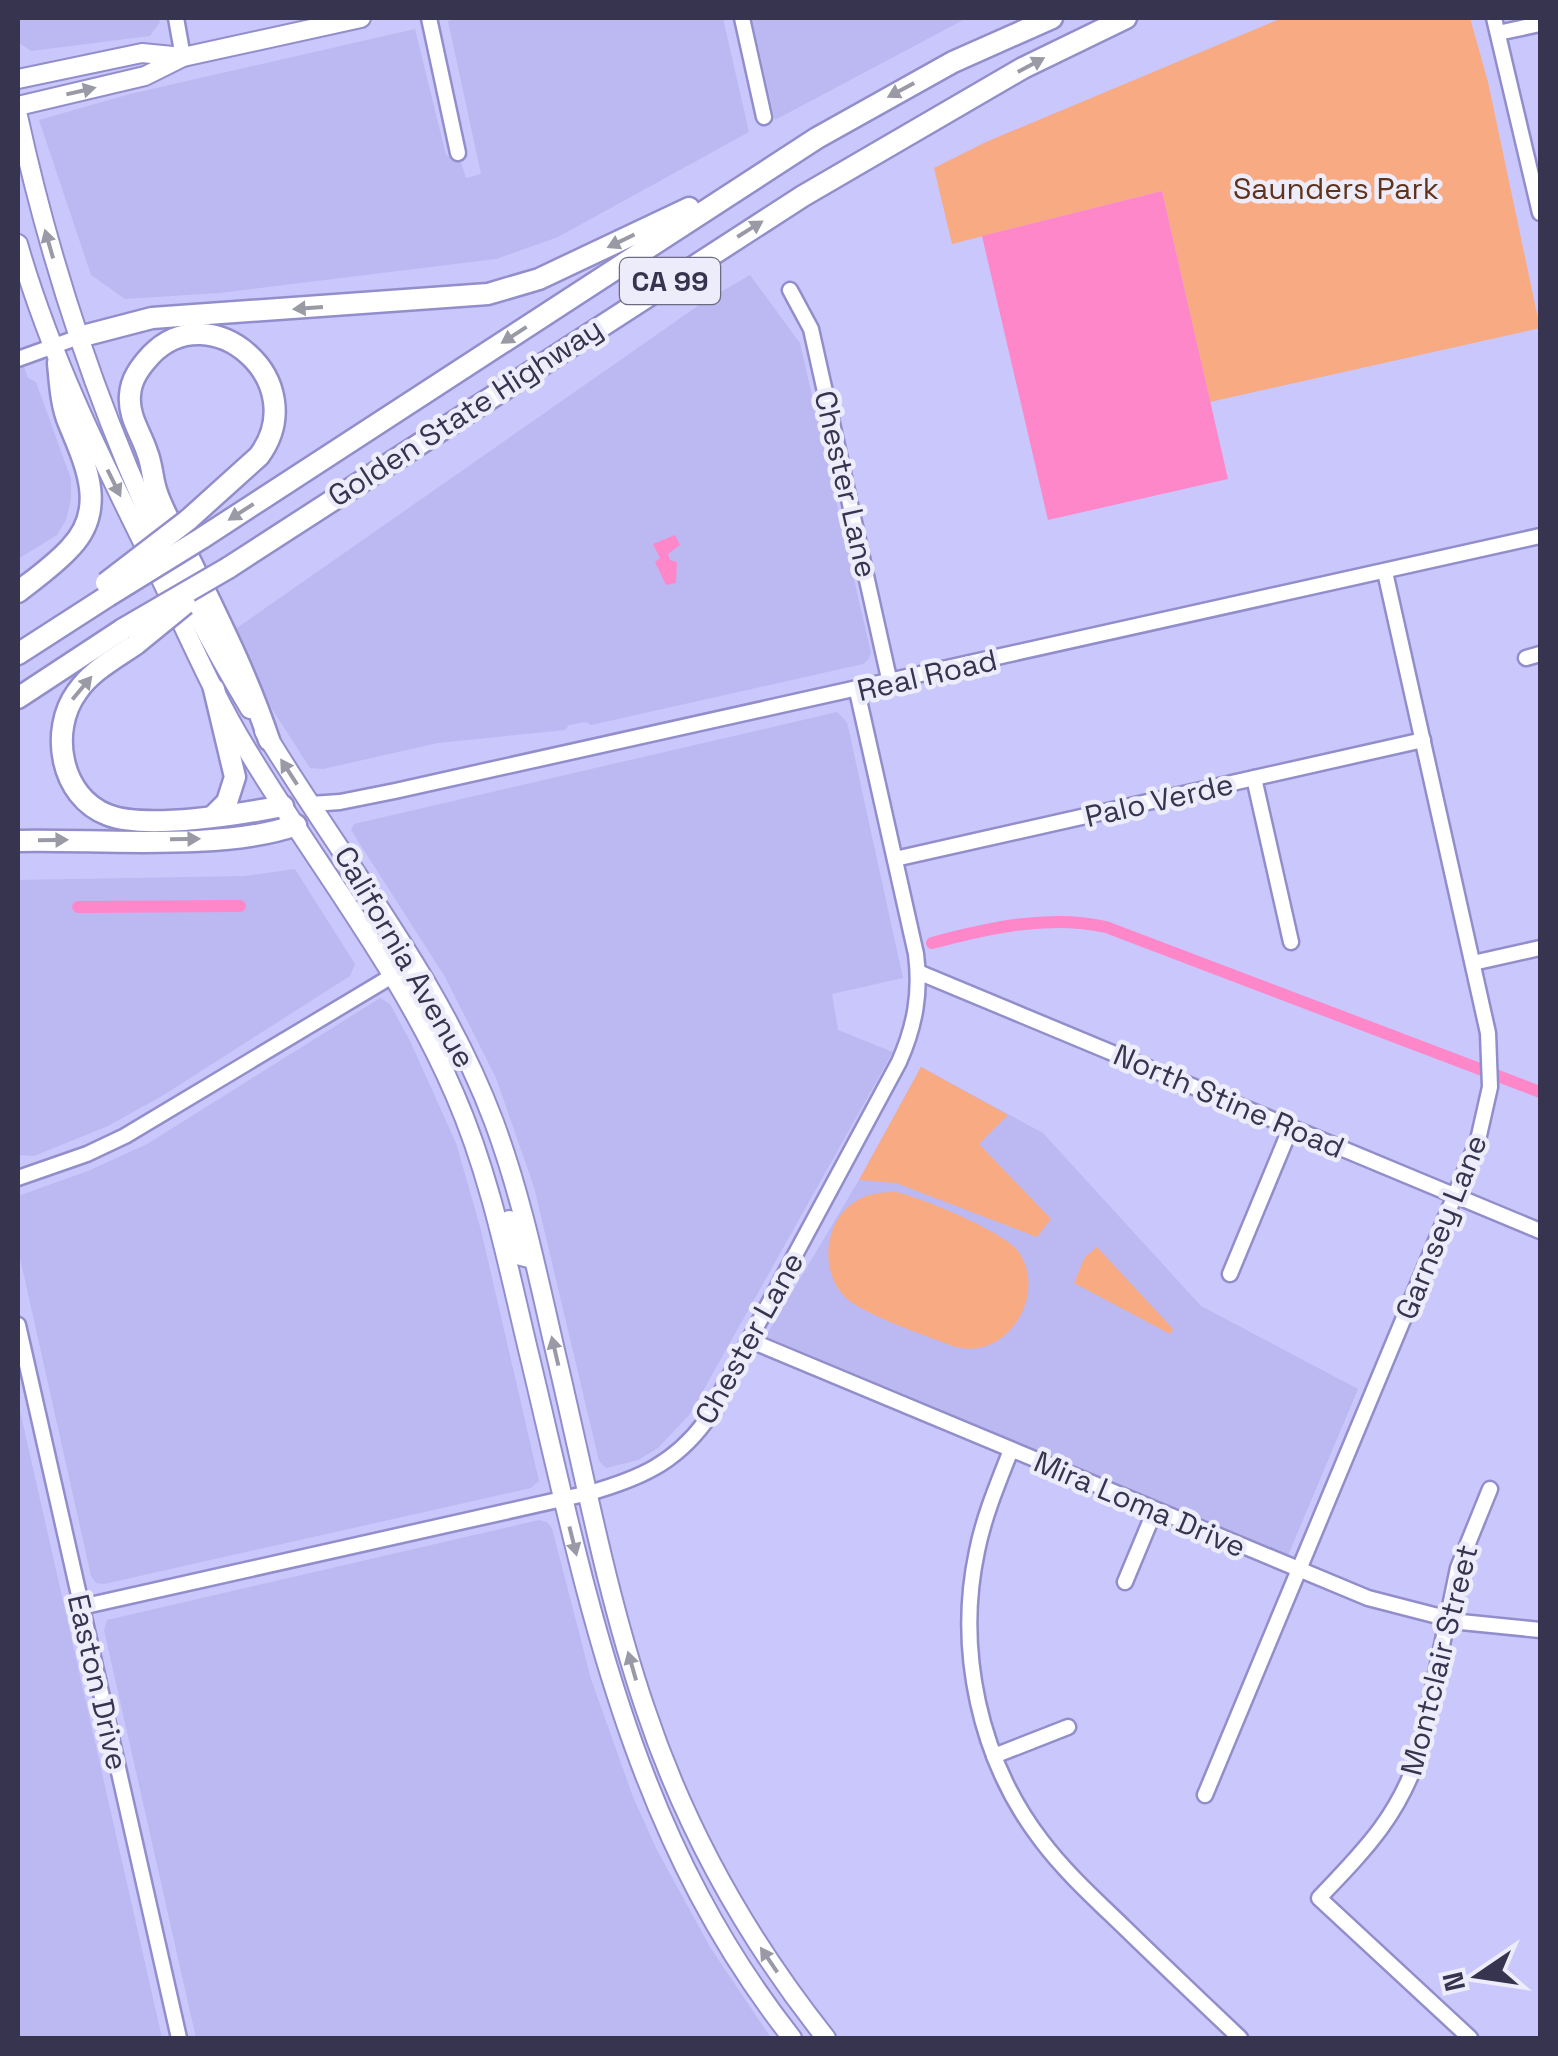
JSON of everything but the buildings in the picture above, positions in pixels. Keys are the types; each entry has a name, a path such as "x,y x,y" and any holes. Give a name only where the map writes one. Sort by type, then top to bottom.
{"highway":[{"name":"Golden State Highway","path":"106,590 202,538 772,167 888,96 1052,18"},
{"name":"Golden State Highway","path":"130,636 228,568 804,196 1023,68 1126,18"},
{"path":"78,337 152,318 461,298 514,288 568,267 772,167"},
{"path":"18,654 106,590 188,520 250,466 268,444 274,399 256,360 232,342 201,334 157,349 135,376 130,408 146,448 156,490 237,656 269,740"},
{"path":"18,592 71,548 84,528 91,503 86,464 62,402 55,356"},
{"path":"18,698 130,636"},
{"path":"130,636 70,703 61,738 66,769 82,796 108,816 153,820 283,806"},
{"path":"213,816 227,802 235,777 214,689"},
{"path":"18,841 189,840 236,837 296,825"}],"main road":[{"path":"18,106 145,76 183,57 361,18"},
{"path":"18,79 142,53 183,57"},
{"name":"California Avenue","path":"18,116 48,244 78,337 126,460 187,592 269,740 419,968 473,1070 502,1144 646,1710 698,1834 758,1944 826,2038"},
{"name":"California Avenue","path":"18,244 55,356 214,689 283,806 392,976 445,1072 483,1168 612,1691 662,1821 719,1930 792,2038"},
{"path":"94,380 114,404 156,490"},
{"path":"283,806 311,804"},
{"path":"296,825 311,804"},
{"path":"392,976 410,982 450,1049 473,1070"},
{"path":"445,1072 460,1081 488,1138 502,1144"},
{"path":"483,1168 498,1182 520,1256 533,1259"},
{"path":"662,1821 684,1823 698,1834"}],"street":[{"path":"176,18 183,57"},
{"path":"428,18 458,153"},
{"path":"742,18 764,118"},
{"path":"1494,18 1540,213"},
{"path":"1498,33 1540,24"},
{"name":"Chester Lane","path":"790,290 811,329 890,683"},
{"path":"18,359 55,356 78,337"},
{"name":"Real Road","path":"311,804 395,791 1540,536"},
{"name":"Garnsey Lane","path":"1205,1796 1456,1196 1478,1140 1490,1087 1491,1060 1473,963 1384,572"},
{"name":"Chester Lane","path":"81,1607 588,1494 642,1477 679,1453 705,1422 903,1052 915,1018 918,972 857,690"},
{"name":"Palo Verde","path":"895,859 1422,740"},
{"path":"1254,778 1291,942"},
{"path":"1473,963 1540,948"},
{"name":"North Stine Road","path":"918,972 1540,1232"},
{"path":"18,1178 125,1136 392,976"},
{"path":"1230,1274 1291,1127"},
{"name":"Easton Drive","path":"18,1325 179,2038"},
{"name":"Mira Loma Drive","path":"749,1340 1368,1598 1447,1619 1540,1630"},
{"path":"1011,1450 982,1530 969,1617 972,1674 994,1756 1024,1815 1058,1861 1240,2038"},
{"name":"Montclair Street","path":"1470,2038 1319,1898 1374,1840 1401,1802 1420,1751 1458,1568 1490,1489"},
{"path":"1125,1582 1155,1510"},
{"path":"994,1756 1068,1727"}],"shaded area":[{"path":"18,18 159,18 160,22 150,36 31,51 18,42"},
{"path":"723,18 749,132 558,237 496,259 219,293 125,299 91,275 39,120 130,94 415,29 446,155 461,162 466,178 481,174 448,21"},
{"path":"752,18 967,18 775,120"},
{"path":"1162,191 1228,479 1048,520 982,236"},
{"path":"750,275 800,343 871,653 868,660 591,725 586,722 569,725 565,730 438,743 323,769 310,768 272,709 234,630 702,303"},
{"path":"18,351 28,378 36,382 71,479 71,499 57,535 18,559"},
{"path":"675,535 680,545 668,554 670,560 677,562 676,583 666,585 655,562 660,558 653,544"},
{"path":"837,712 847,722 903,978 832,994 838,1030 893,1052 690,1414 658,1448 638,1460 606,1468 599,1461 534,1187 496,1078 445,977 351,830 354,824"},
{"path":"295,869 355,964 350,976 108,1126 34,1156 18,1155 18,880 244,876"},
{"path":"380,998 390,1004 410,1041 456,1143 481,1230 539,1481 531,1488 96,1583 91,1576 18,1249 18,1196 147,1144"},
{"path":"921,1067 1043,1133 1201,1306 1358,1389 1287,1558 764,1339"},
{"path":"18,1402 162,2038 18,2038"},
{"path":"539,1520 552,1528 591,1679 633,1797 710,1947 771,2038 196,2038 104,1630 107,1620"}],"green space":[{"name":"Saunders Park","path":"1282,18 1470,18 1488,82 1540,328 1210,402 1162,191 952,244 934,168 986,142"},
{"path":"921,1067 1008,1115 979,1144 1051,1219 1037,1237 896,1183 859,1180"},
{"path":"896,1192 980,1225 1018,1251 1026,1269 1025,1306 1004,1336 970,1349 950,1345 867,1311 838,1288 828,1249 836,1223 858,1200"},
{"path":"1097,1247 1173,1329 1170,1334 1074,1283 1085,1257"}],"waterway":[{"path":"78,907 240,906"},
{"path":"932,943 1041,922 1106,927 1540,1092"}]}
